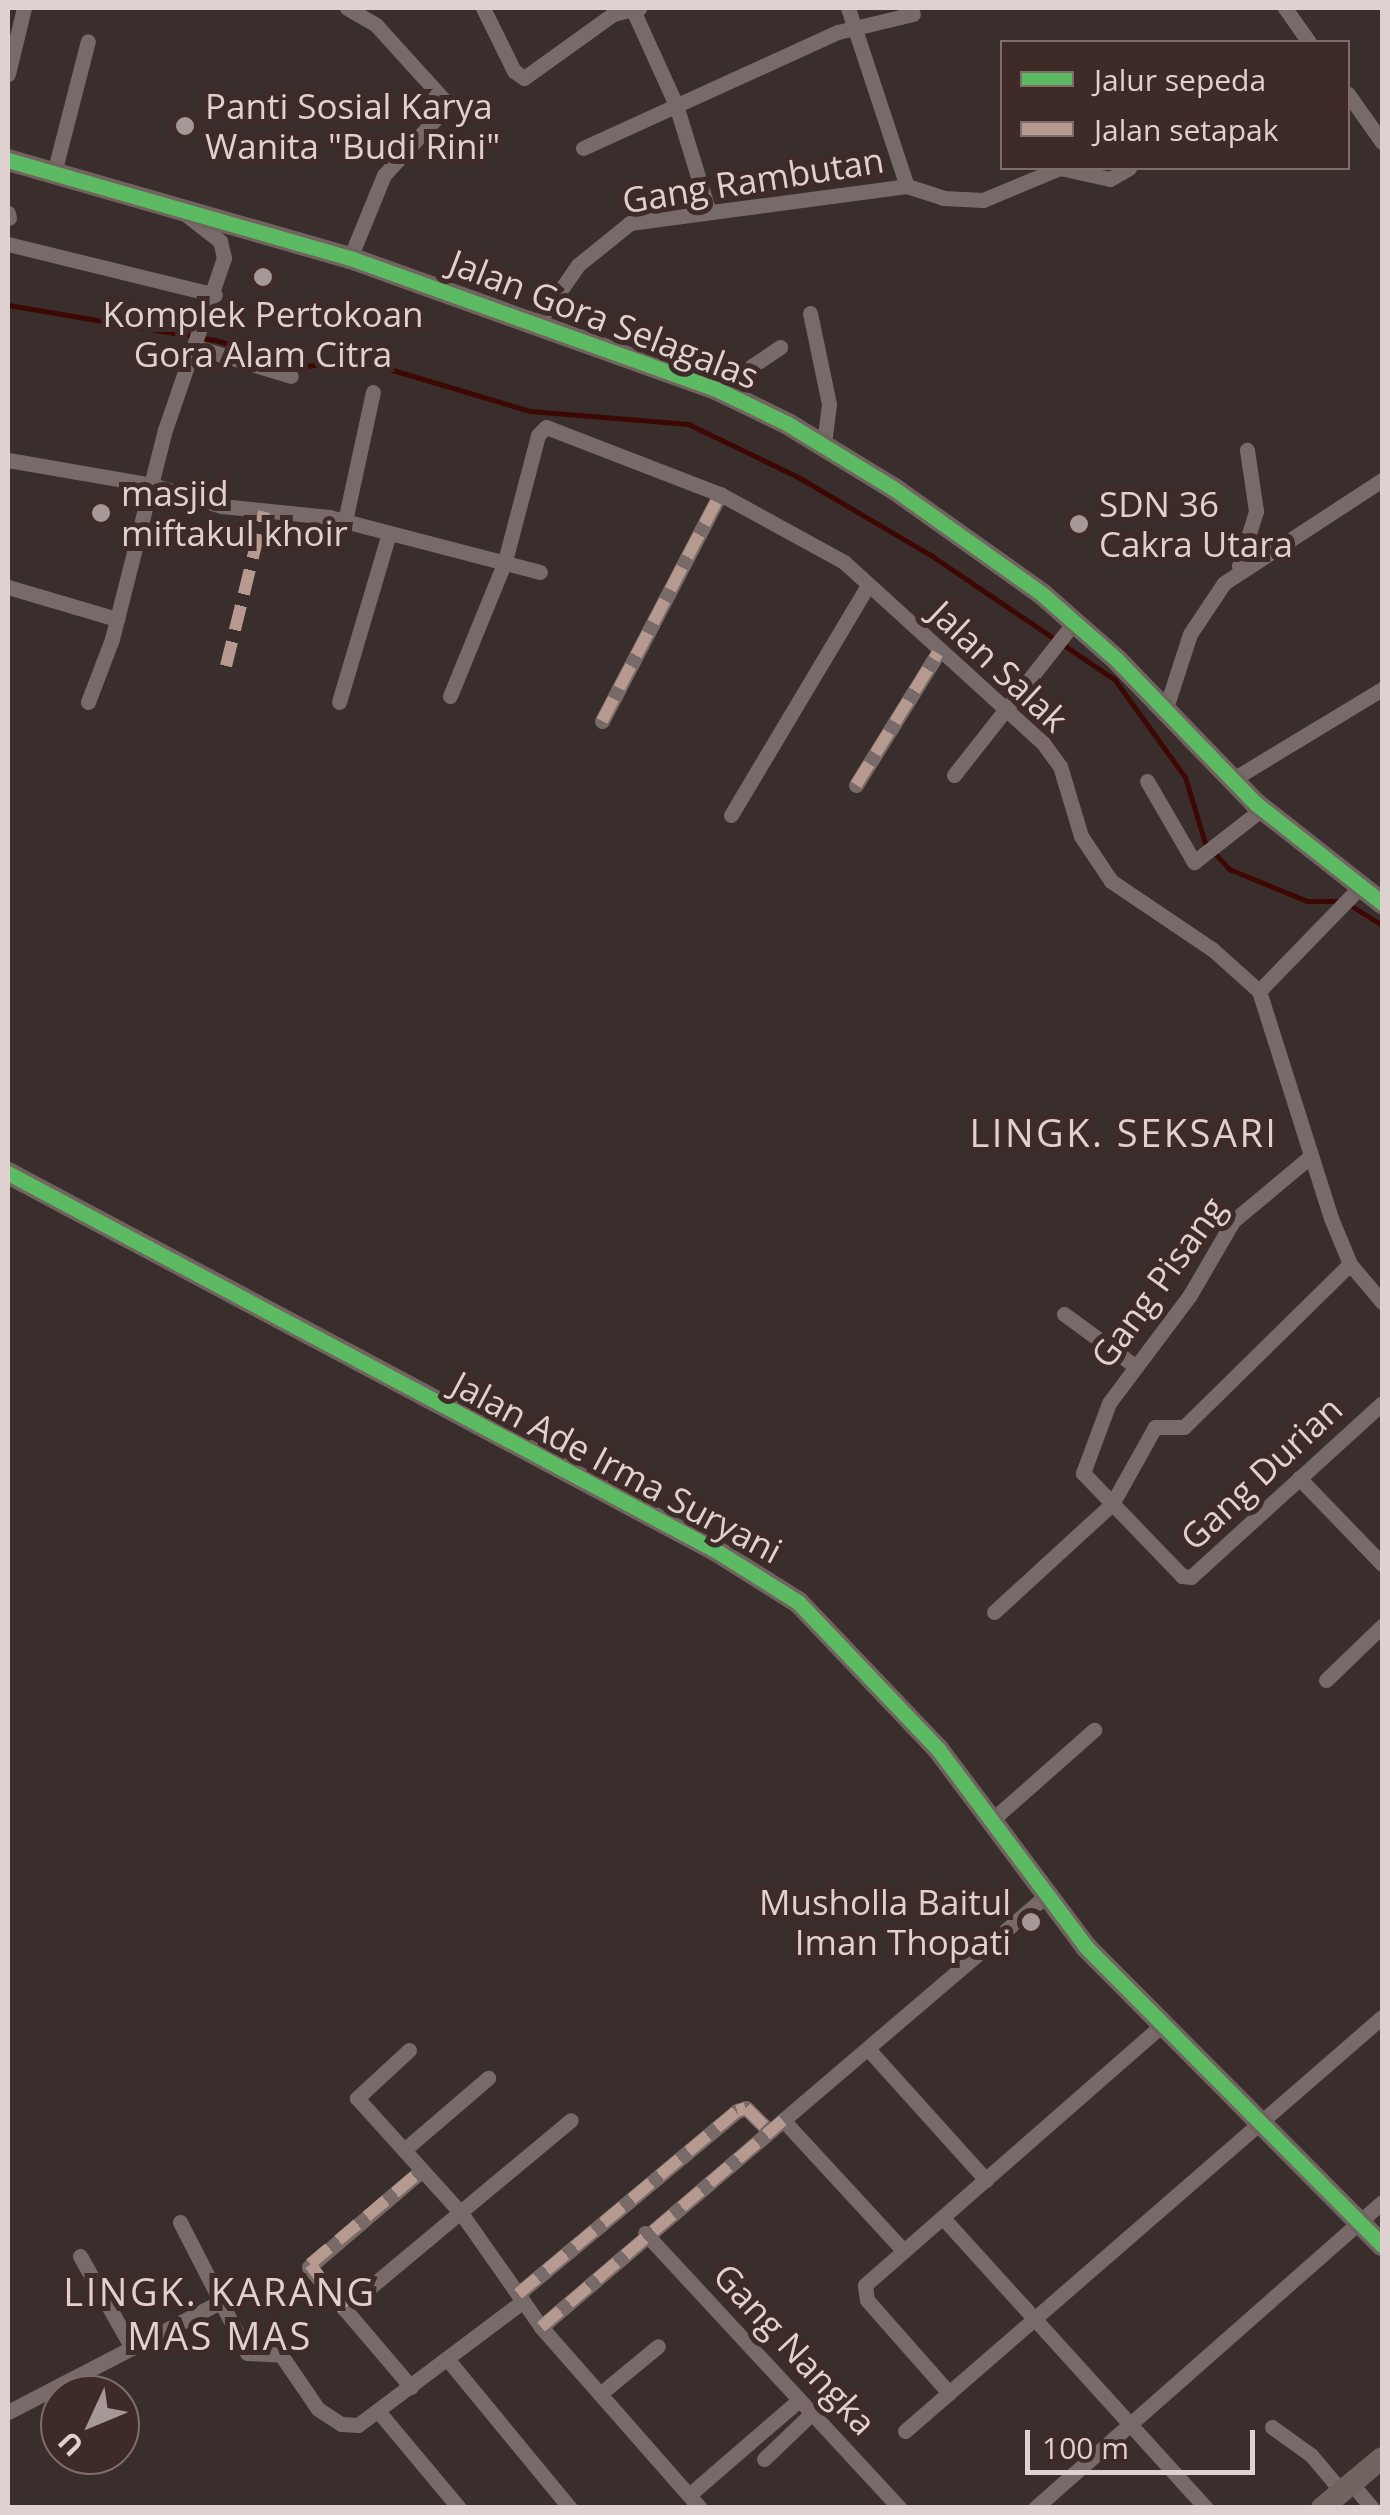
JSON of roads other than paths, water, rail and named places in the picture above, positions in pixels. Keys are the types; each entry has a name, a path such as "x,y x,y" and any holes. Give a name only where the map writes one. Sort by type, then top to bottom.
{"street":[{"path":"8,74 24,8"},
{"path":"483,8 514,71 524,78 613,14 635,9 676,105 709,212"},
{"path":"848,8 907,186"},
{"path":"1286,8 1306,40"},
{"path":"350,258 384,176 444,104 438,86 359,10"},
{"path":"583,148 855,28 913,14"},
{"path":"54,173 88,41"},
{"path":"1350,97 1382,142"},
{"name":"Jalan Gora Selagalas","path":"8,160 350,258 731,396 824,444 1070,629 1356,892 1382,903"},
{"name":"Gang Rambutan","path":"536,324 578,265 616,229 709,212 907,186 952,200 983,200 1055,170"},
{"name":"Gang Rambutan","path":"1069,170 1110,179 1126,170"},
{"path":"88,702 117,619 152,485 214,294 224,246 179,210"},
{"path":"8,244 214,294"},
{"path":"810,313 828,404 824,444"},
{"path":"196,347 292,376"},
{"path":"731,396 752,366 780,347"},
{"path":"344,521 373,392"},
{"name":"Jalan Salak","path":"505,561 538,435 555,426 720,494 816,545 868,584 938,654 1007,710 1054,756 1074,822 1110,881 1212,949 1260,990"},
{"path":"1164,714 1190,634 1238,570 1256,511 1248,450"},
{"path":"8,460 152,485 221,506 344,521 540,572"},
{"path":"1238,570 1382,480"},
{"path":"602,721 720,494"},
{"path":"339,702 389,533"},
{"path":"450,696 505,561"},
{"path":"731,815 868,584"},
{"path":"8,587 117,619"},
{"path":"954,774 1070,629"},
{"path":"856,785 938,654"},
{"path":"1230,780 1382,689"},
{"path":"1148,782 1194,862 1262,809"},
{"path":"1356,892 1260,990 1311,1156 1350,1264 1382,1302"},
{"name":"Gang Pisang","path":"1112,1504 1086,1478 1085,1466 1109,1403 1190,1295 1233,1220 1311,1156"},
{"name":"Jalan Ade Irma Suryani","path":"8,1173 771,1583 877,1678 993,1820 1086,1946 1160,2027 1262,2121 1382,2245"},
{"path":"994,1612 1112,1504 1155,1427 1184,1427 1350,1264"},
{"path":"1064,1314 1135,1366"},
{"name":"Gang Durian","path":"1112,1504 1178,1572 1196,1575 1382,1402"},
{"path":"1298,1478 1382,1564"},
{"path":"1326,1680 1382,1626"},
{"path":"993,1820 1094,1730"},
{"path":"541,2326 645,2232 869,2050 1048,1894"},
{"path":"906,2431 1382,2017"},
{"path":"949,2393 865,2294 867,2282 1160,2027"},
{"path":"409,2050 356,2095 462,2213 541,2326 695,2501 799,2400"},
{"path":"869,2050 986,2180"},
{"path":"404,2150 488,2078"},
{"path":"180,2222 247,2352 283,2356 328,2418 358,2424 448,2360 737,2111 746,2108 769,2131"},
{"path":"344,2309 572,2120"},
{"path":"782,2120 904,2251"},
{"path":"411,2387 310,2264 422,2170"},
{"path":"1036,2508 1382,2202"},
{"path":"944,2218 1038,2317 1206,2508"},
{"name":"Gang Nangka","path":"645,2232 900,2508"},
{"path":"80,2256 132,2348"},
{"path":"8,2412 220,2302"},
{"path":"600,2394 658,2346"},
{"path":"448,2360 570,2508"},
{"path":"378,2411 458,2508"},
{"path":"764,2458 812,2413"},
{"path":"1272,2426 1372,2508"},
{"path":"1322,2508 1382,2458"}],"waterway":[{"path":"8,305 215,340 306,366 359,360 530,411 688,424 798,477 932,556 1115,680 1185,777 1205,843 1229,869 1307,901 1340,901"},
{"path":"1350,905 1382,925"}],"place":[{"name":"Panti Sosial Karya Wanita \"Budi Rini\"","path":"185,126"},
{"name":"Komplek Pertokoan Gora Alam Citra","path":"263,277"},
{"name":"masjid miftakul khoir","path":"101,513"},
{"name":"SDN 36 Cakra Utara","path":"1079,524"},
{"name":"Musholla Baitul Iman Thopati","path":"1031,1922"}],"district":[{"name":"LINGK. SEKSARI","path":"1124,1133"},
{"name":"LINGK. KARANG MAS MAS","path":"220,2314"}]}
